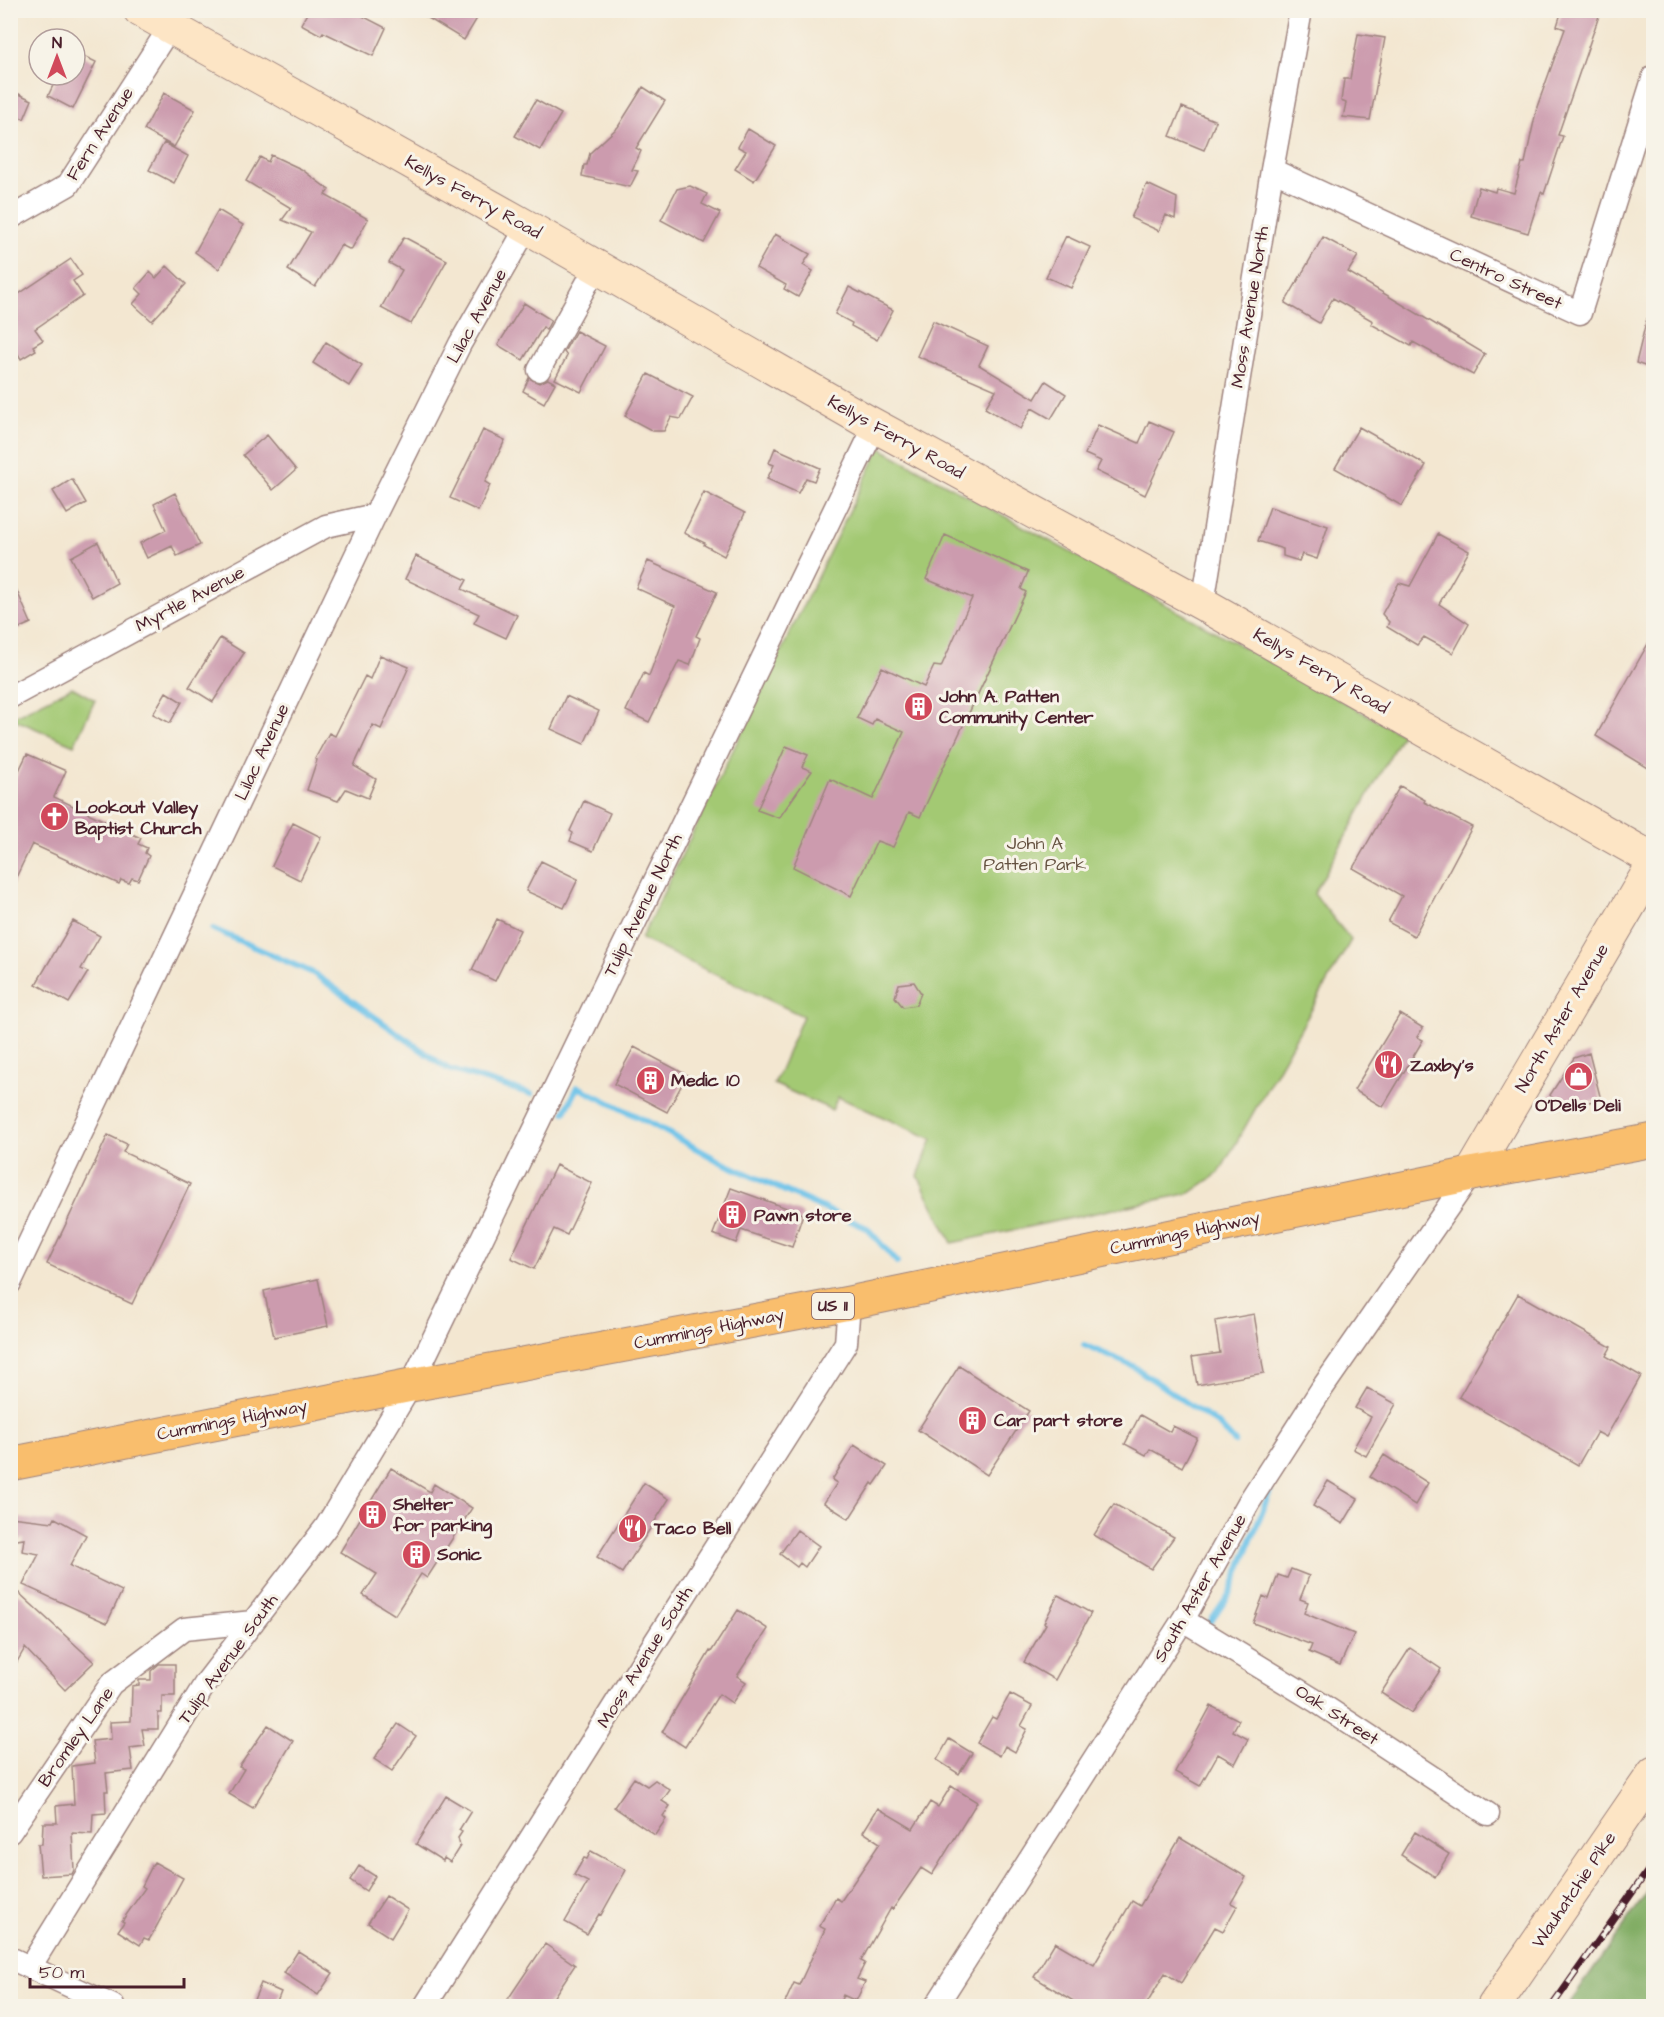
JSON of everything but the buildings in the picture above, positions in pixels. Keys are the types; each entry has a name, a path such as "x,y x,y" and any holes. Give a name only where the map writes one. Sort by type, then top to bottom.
{"main road":[{"name":"Cummings Highway","path":"10,1464 411,1385 849,1303 1471,1174 1653,1140"}],"street":[{"name":"Kellys Ferry Road","path":"140,10 875,426 1203,604 1653,861"},
{"name":"Moss Avenue North","path":"1203,604 1272,170 1301,10"},
{"name":"Fern Avenue","path":"10,218 68,185 170,27"},
{"name":"Centro Street","path":"1272,170 1580,314 1653,76"},
{"name":"Lilac Avenue","path":"10,1283 375,515 459,347 527,227"},
{"path":"539,370 596,267"},
{"name":"Tulip Avenue North","path":"411,1385 875,426"},
{"name":"Myrtle Avenue","path":"10,697 326,526 375,515"},
{"name":"North Aster Avenue","path":"1471,1174 1653,861"},
{"name":"South Aster Avenue","path":"936,2007 1184,1620 1249,1502 1315,1399 1471,1174"},
{"name":"Moss Avenue South","path":"425,2007 846,1343 849,1303"},
{"name":"Tulip Avenue South","path":"20,1963 205,1684 326,1527 411,1385"},
{"name":"Oak Street","path":"1184,1620 1316,1701 1488,1814"},
{"name":"Bromley Lane","path":"10,1832 111,1684 184,1629 253,1622"},
{"name":"Wauhatchie Pike","path":"1494,2007 1653,1773"},
{"path":"20,1963 113,2007"}],"green space":[{"name":"John A Patten Park","path":"880,448 1402,734 1314,894 1351,940 1219,1173 1190,1193 952,1243 918,1176 932,1139 838,1097 832,1110 774,1084 803,1016 641,939"},
{"path":"72,687 95,700 74,745 11,718"},
{"path":"1653,1884 1653,2006 1568,2006"}],"waterway":[{"path":"213,929 313,973 448,1069 531,1094"},
{"path":"565,1112 578,1087 721,1162 867,1228 897,1262"},
{"path":"1084,1345 1133,1366 1219,1425 1235,1442"},
{"path":"1209,1624 1231,1592 1270,1491"}],"railway":[{"path":"1552,2006 1654,1862"}],"place":[{"name":"John A. Patten Community Center","path":"918,706"},
{"name":"Lookout Valley Baptist Church","path":"54,817"},
{"name":"Zaxby's","path":"1389,1065"},
{"name":"O'Dells Deli","path":"1578,1076"},
{"name":"Medic 10","path":"650,1080"},
{"name":"Pawn store","path":"733,1215"},
{"name":"Car part store","path":"973,1420"},
{"name":"Shelter for parking","path":"372,1514"},
{"name":"Taco Bell","path":"633,1528"},
{"name":"Sonic","path":"416,1554"}]}
